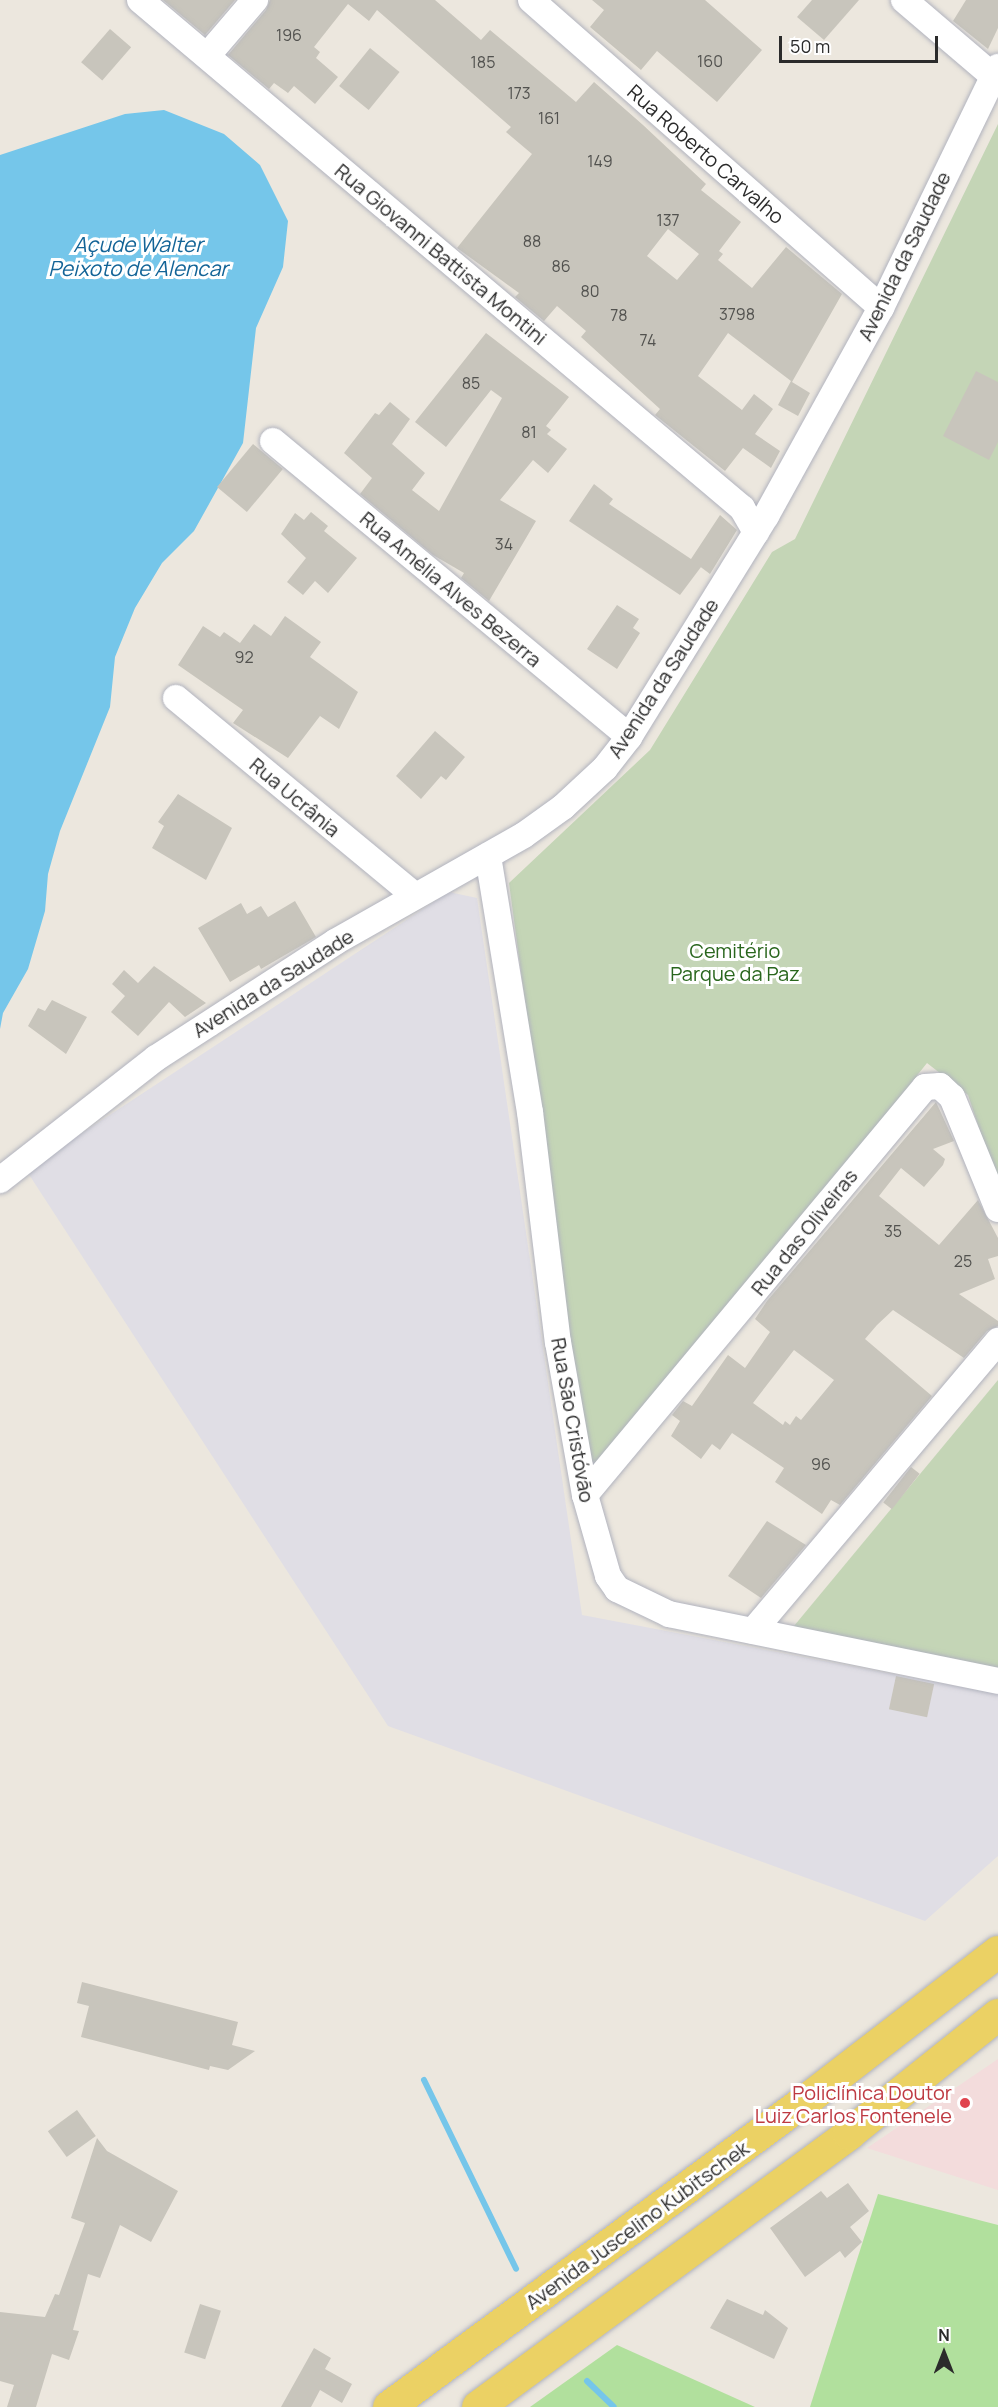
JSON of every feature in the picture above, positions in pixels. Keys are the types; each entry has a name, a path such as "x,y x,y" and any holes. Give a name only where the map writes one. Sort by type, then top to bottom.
{"main road":[{"name":"Avenida Juscelino Kubitschek","path":"388,2407 813,2095 998,1952"},
{"path":"478,2407 849,2134 998,2015"}],"street":[{"name":"Rua Giovanni Battista Montini","path":"140,0 761,524"},
{"path":"207,56 255,0"},
{"name":"Rua Roberto Carvalho","path":"531,0 881,308"},
{"path":"904,0 995,72"},
{"name":"Avenida da Saudade","path":"0,1180 156,1058 335,942 488,856 562,807 604,768 629,737 761,524 881,308 995,72"},
{"name":"Rua Amélia Alves Bezerra","path":"273,441 629,737"},
{"name":"Rua Ucrânia","path":"176,698 415,896"},
{"name":"Rua São Cristóvão","path":"488,856 511,981 558,1342 585,1496 599,1555 617,1589 669,1614 998,1681"},
{"name":"Rua das Oliveiras","path":"585,1496 925,1087 940,1086 952,1097 998,1209"},
{"path":"753,1631 998,1341"}],"shaded area":[{"path":"449,892 477,898 582,1615 998,1694 998,1856 925,1921 388,1726 26,1170"},
{"name":"Policlínica Doutor Luiz Carlos Fontenele","path":"998,2059 998,2190 867,2148"}],"green space":[{"name":"Cemitério Parque da Paz","path":"998,124 998,1185 968,1095 927,1063 603,1467 587,1463 509,883 650,750 772,552 795,539"},
{"path":"998,1380 998,1673 789,1632"},
{"path":"878,2194 998,2225 998,2407 810,2407"},
{"path":"617,2345 755,2407 530,2407"}],"water":[{"name":"Açude Walter Peixoto de Alencar","path":"164,110 224,134 260,165 288,221 283,267 256,328 243,443 194,531 162,563 135,608 115,657 110,707 60,831 48,874 45,911 28,969 3,1013 0,1029 0,155 125,114"}],"building":[{"path":"163,0 235,0 205,35"},
{"path":"270,0 435,0 481,40 490,30 576,102 594,82 643,125 706,184 701,190 741,222 719,251 723,254 718,260 752,288 786,247 842,294 792,382 810,393 798,416 778,405 791,381 728,333 698,376 742,410 754,394 773,409 755,434 780,451 771,468 743,448 725,471 655,415 660,409 581,337 586,331 557,306 544,321 515,297 519,293 457,248 532,154 506,132 511,127 377,10 369,21 348,4 314,47 320,52 316,58 338,77 315,104 294,86 288,93 274,83 269,89 228,55 266,10","holes":["668,229 699,254 677,280 647,256"]},
{"path":"592,0 705,0 762,50 717,102 657,51 641,70 590,27 604,10"},
{"path":"812,0 859,0 824,40 797,17"},
{"path":"966,0 998,0 998,28 988,49 953,21"},
{"path":"110,29 131,47 102,81 81,62"},
{"path":"370,48 400,72 369,110 339,86"},
{"path":"486,333 569,397 546,426 551,430 547,434 567,449 548,473 533,460 500,500 536,521 489,601 461,578 464,573 433,555 360,494 372,478 344,453 375,413 379,415 390,402 410,419 392,444 425,473 412,490 439,511 502,398 491,390 446,447 415,422"},
{"path":"976,371 998,382 998,442 989,460 943,436"},
{"path":"253,444 283,469 247,512 217,487"},
{"path":"594,484 613,499 609,504 691,559 720,515 737,530 710,574 701,567 680,595 569,521"},
{"path":"311,512 328,526 324,531 357,558 328,593 315,581 303,595 287,582 306,558 281,534 295,513 304,520"},
{"path":"617,605 639,619 633,628 640,633 617,669 587,649"},
{"path":"285,616 321,642 310,657 358,692 339,729 320,716 288,758 233,723 243,710 178,665 203,626 220,637 224,632 240,643 254,624 271,636"},
{"path":"435,731 465,757 446,780 441,776 421,799 396,776"},
{"path":"178,794 232,828 206,880 152,848 164,826 158,822"},
{"path":"295,901 316,937 261,969 259,965 230,982 198,928 241,903 247,914 261,906 268,917"},
{"path":"154,966 206,1003 185,1017 169,1002 138,1036 111,1012 125,996 112,984 124,970 138,983"},
{"path":"52,1000 87,1017 66,1054 28,1026 38,1008 45,1011"},
{"path":"936,1102 954,1141 933,1149 945,1159 943,1165 924,1187 901,1168 879,1196 939,1245 978,1200 998,1238 998,1256 988,1259 995,1279 959,1294 998,1321 998,1326 987,1331 964,1358 893,1310 877,1325 865,1339 932,1396 840,1505 831,1500 822,1514 775,1482 784,1468 732,1433 720,1450 712,1444 701,1459 671,1436 680,1421 672,1415 683,1401 692,1406 728,1355 745,1368 770,1332 755,1319 767,1301","holes":["794,1350 834,1380 801,1420 796,1416 790,1425 785,1421 783,1425 753,1403"]},
{"path":"911,1467 920,1474 892,1509 883,1502"},
{"path":"767,1521 806,1545 761,1598 728,1576"},
{"path":"896,1676 934,1684 927,1717 889,1709"},
{"path":"82,1982 238,2022 232,2045 255,2051 228,2070 210,2066 209,2070 81,2037 89,2006 77,2003"},
{"path":"77,2110 96,2136 67,2157 48,2131"},
{"path":"97,2138 107,2151 178,2191 151,2242 120,2225 100,2278 88,2274 73,2330 79,2331 69,2360 52,2354 36,2407 7,2407 14,2385 0,2381 0,2312 45,2317 55,2294 59,2295 85,2223 71,2218"},
{"path":"848,2183 869,2211 850,2227 862,2242 845,2258 840,2251 805,2277 770,2228 821,2191 827,2198"},
{"path":"727,2299 763,2315 765,2310 788,2328 774,2359 710,2328"},
{"path":"200,2304 221,2311 205,2359 184,2353"},
{"path":"314,2348 331,2358 325,2369 352,2384 342,2403 320,2390 311,2407 281,2407"}],"waterway":[{"path":"424,2080 516,2269"},
{"path":"587,2381 614,2407"}],"place":[{"name":"Policlínica Doutor Luiz Carlos Fontenele","path":"965,2103"}]}
